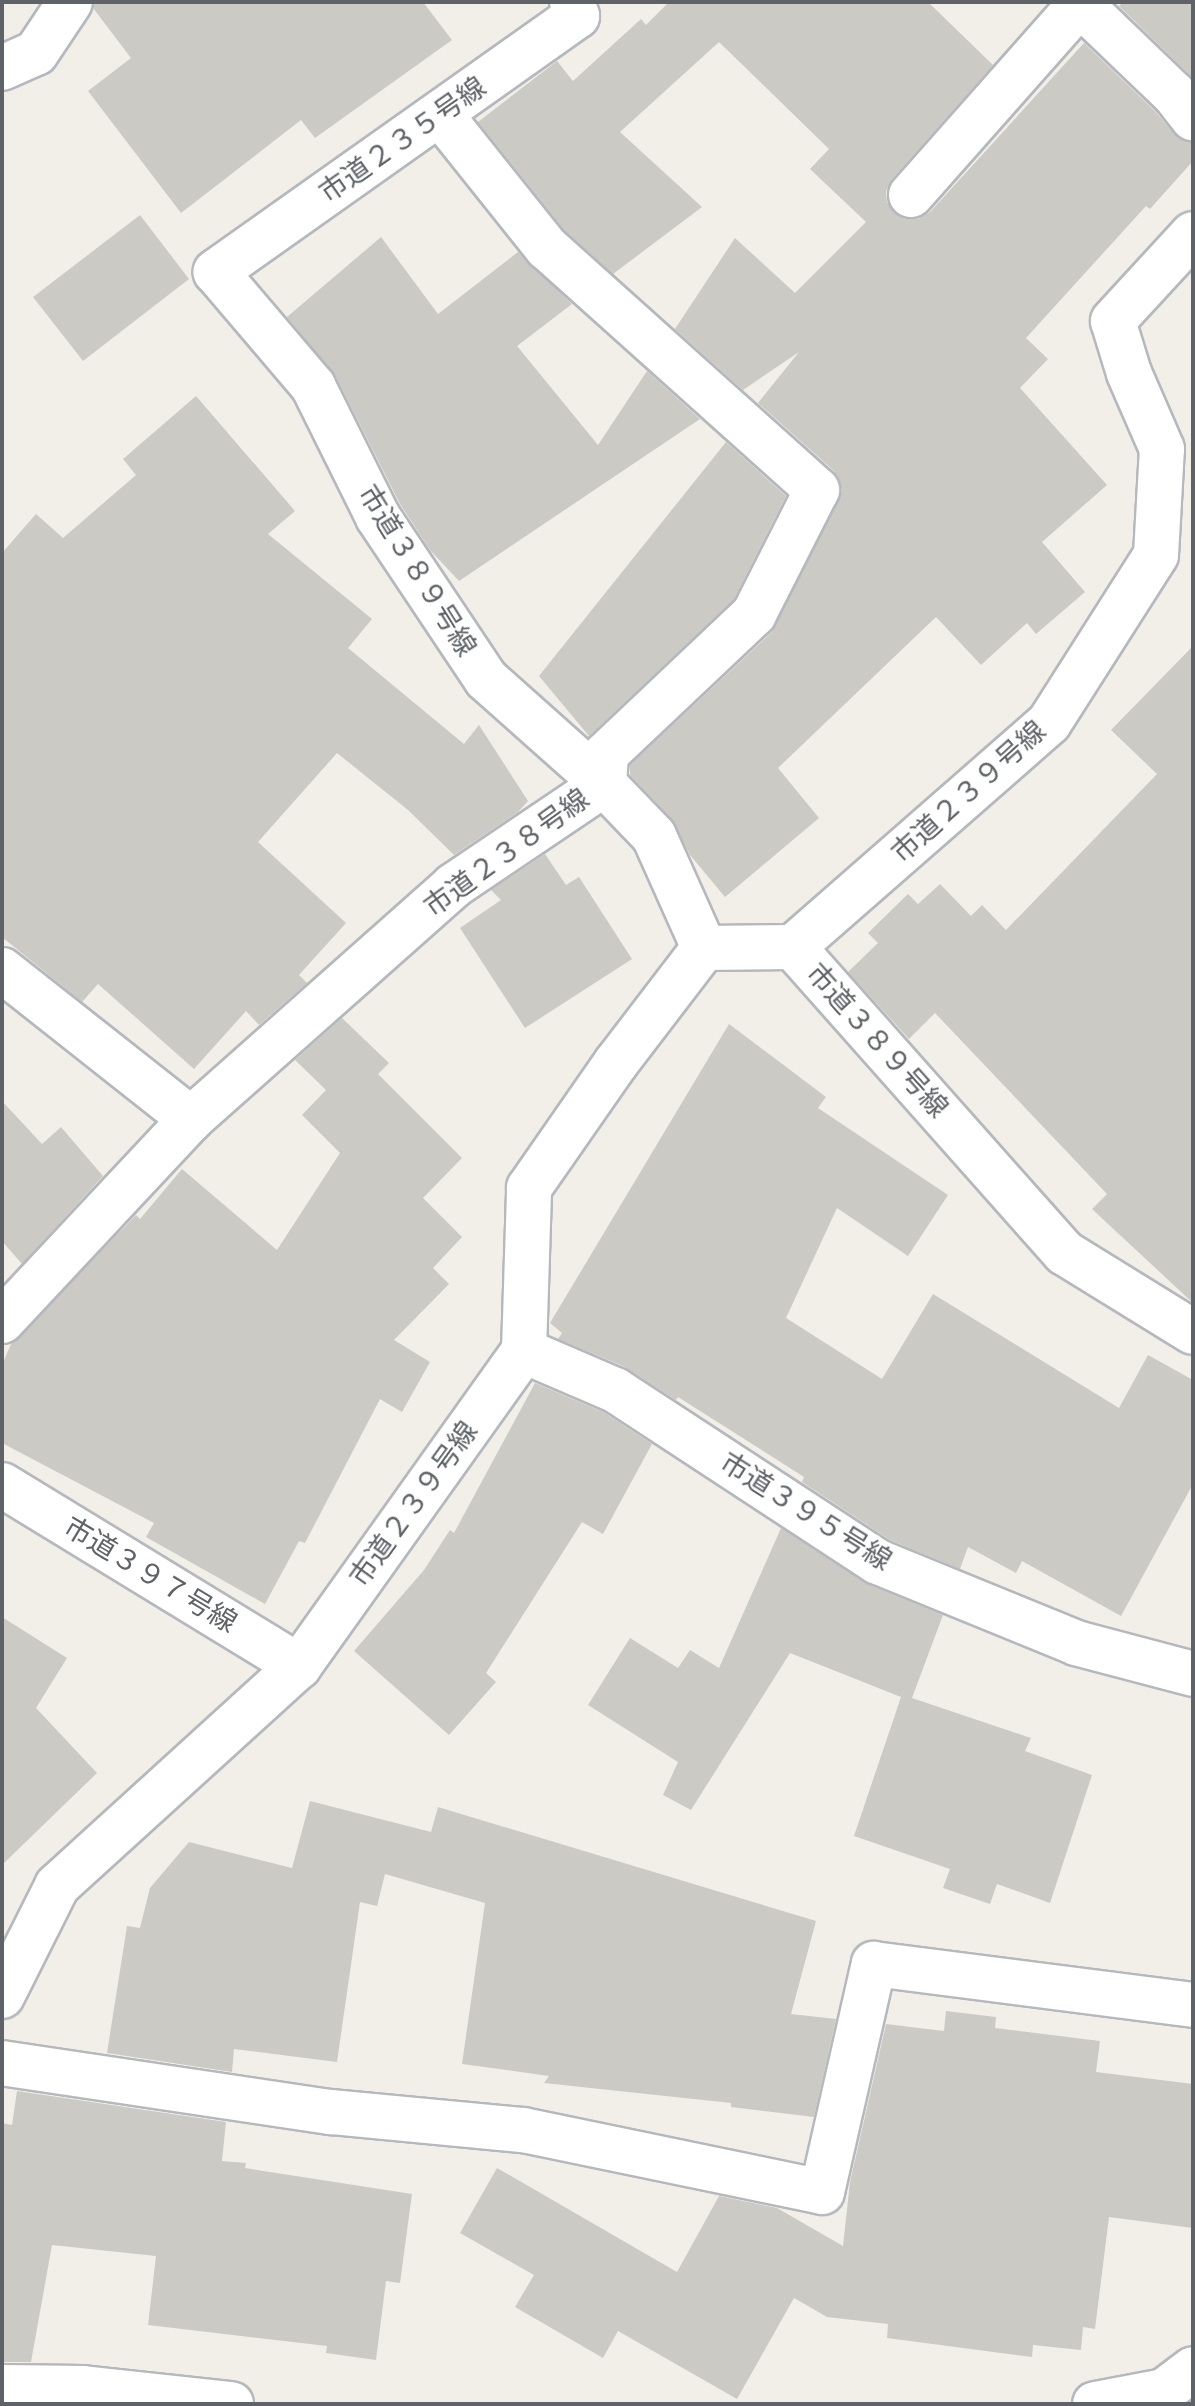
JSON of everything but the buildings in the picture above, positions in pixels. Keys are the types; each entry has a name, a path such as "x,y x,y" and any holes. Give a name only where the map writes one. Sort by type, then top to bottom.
{"street":[{"path":"2,68 36,53 70,2"},
{"name":"市道２３５号線","path":"216,272 577,16 572,2"},
{"path":"911,195 1079,3 1174,94 1193,118"},
{"name":"市道２３８号線","path":"2,1321 191,1119 453,886 604,784 606,754 754,614 817,490 547,248 440,114"},
{"name":"市道２３９号線","path":"793,947 1049,723 1156,555 1162,449 1129,373 1113,321 1193,234"},
{"name":"市道３８９号線","path":"216,272 313,386 378,517 486,679 604,784 654,836 704,948 793,947 1065,1253 1193,1332"},
{"path":"524,1351 529,1188 616,1063 704,948"},
{"path":"2,970 191,1119"},
{"name":"市道２３９号線","path":"2,1996 57,1886 299,1666 524,1351"},
{"name":"市道３９５号線","path":"524,1351 615,1390 878,1562 1076,1643 1193,1674"},
{"name":"市道３９７号線","path":"2,1485 299,1666"},
{"path":"2,2063 331,2112 523,2130 822,2192 874,1964 1193,2005"},
{"path":"1095,2404 1164,2391 1193,2369"},
{"path":"2,2387 81,2396 231,2404"}]}
